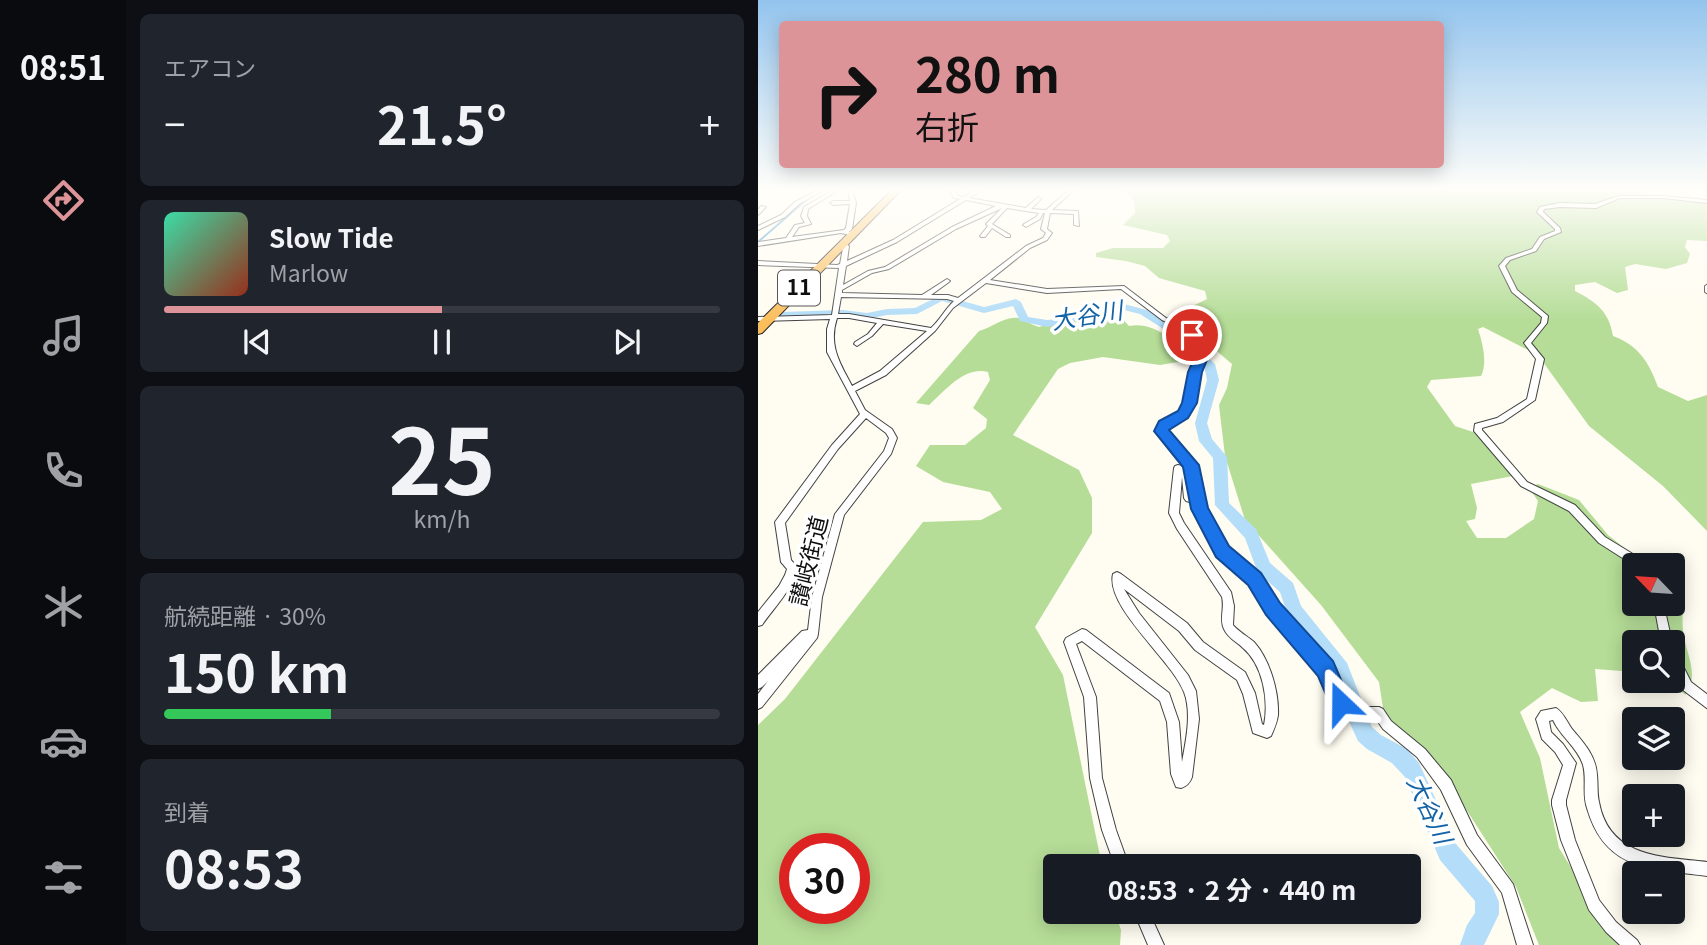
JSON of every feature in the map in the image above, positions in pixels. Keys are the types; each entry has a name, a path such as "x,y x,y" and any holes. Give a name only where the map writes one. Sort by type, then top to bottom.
{"highway":[{"name":"11","path":"758,330 764,319 841,246 848,233"}],"street":[{"path":"787,240 792,233"},
{"path":"758,244 847,233"},
{"path":"758,263 836,267 907,233"},
{"path":"838,293 870,272 887,268 947,233"},
{"path":"1003,233 1008,236"},
{"path":"851,390 883,373 933,330 948,311 1028,247 1045,239 1049,233"},
{"path":"1555,233 1542,238 1534,250 1508,259 1502,266 1513,291 1545,316 1544,323 1527,343 1540,359 1531,400 1501,420 1481,424 1477,429 1524,484 1572,508 1602,540 1623,553"},
{"name":"讃岐街道","path":"758,703 809,639 817,597 840,514 888,452 893,441 892,433 865,414 830,352 830,329 846,246 841,246"},
{"path":"922,297 948,281"},
{"path":"986,281 1047,291 1123,287 1135,299 1159,312 1164,319 1184,328 1203,342 1204,355 1195,372 1187,410 1179,418 1164,425 1161,431 1191,465 1200,509 1223,551 1254,579 1273,609 1325,669 1345,709 1350,713 1379,713 1387,726 1408,740 1446,785 1472,840 1508,888 1525,945"},
{"path":"1707,286 1707,292"},
{"path":"838,293 948,297 960,301"},
{"path":"764,319 835,314 933,330"},
{"path":"857,344 882,321"},
{"path":"758,621 785,588 791,576 792,567 786,562 780,522 835,447 865,414"},
{"path":"1118,854 1096,778 1090,697 1070,642 1082,634 1091,639 1104,652 1165,697 1173,722 1177,774 1181,782 1186,777 1188,767 1193,706 1188,687 1118,588 1117,577 1183,627 1199,646 1241,676 1249,693 1257,729 1267,732 1272,720 1267,683 1260,659 1252,648 1229,629 1226,622 1231,606 1227,595 1174,513 1178,468 1185,470 1189,498 1198,500"},
{"path":"758,683 813,628"},
{"path":"1685,682 1707,703"},
{"path":"1632,945 1602,917 1583,881 1559,806 1559,794 1569,776 1570,764 1543,731 1542,719 1545,715 1556,714 1589,761 1595,816 1609,840 1632,857 1650,863 1707,869"},
{"path":"1146,924 1156,945"}],"green space":[{"path":"1159,233 1707,233 1707,241 1687,240 1685,247 1690,254 1687,263 1666,269 1635,264 1625,267 1628,290 1617,293 1595,282 1575,285 1575,291 1600,308 1608,320 1613,336 1629,344 1642,356 1658,387 1688,401 1707,395 1707,531 1663,486 1589,426 1538,355 1483,327 1478,329 1484,358 1481,376 1431,380 1427,387 1455,426 1476,433 1513,476 1471,484 1477,508 1475,519 1466,521 1477,538 1506,538 1534,519 1538,501 1529,488 1538,484 1579,500 1608,535 1631,553 1622,553 1622,616 1683,616 1683,630 1622,630 1622,671 1595,669 1598,701 1581,702 1552,688 1520,712 1540,758 1559,848 1619,945 1539,945 1516,887 1455,792 1385,721 1379,682 1321,605 1245,520 1225,456 1219,405 1227,388 1232,364 1192,330 1173,320 1178,313 1207,299 1205,291 1159,278 1145,266 1096,257 1096,253 1113,248 1163,248 1170,241 1167,235"},
{"path":"1116,312 1129,326 1155,329 1193,356 1190,360 1160,365 1103,357 1070,363 1058,369 1013,435 1079,470 1092,498 1092,533 1035,627 1063,675 1100,854 1043,854 1043,924 1119,924 1120,945 758,945 758,725 785,699 923,522 981,520 1002,509 990,492 943,482 916,466 930,445 965,445 986,428 987,419 973,408 990,380 988,372 979,371 963,376 929,405 916,403 979,331 1013,318 1039,327 1081,315"},
{"path":"1685,642 1692,670 1686,695 1683,693"}],"waterway":[{"path":"758,242 768,233"},
{"name":"大谷川","path":"782,315 843,313 867,316 917,311 941,298 984,310 1016,302 1024,319 1047,323 1124,307 1143,312 1195,344 1198,354 1209,364 1213,380 1201,423 1206,441 1220,457 1222,505 1251,534 1264,568 1287,588 1294,610 1341,669 1357,719 1365,734 1369,739 1400,756 1412,770 1448,852 1484,894 1487,914 1472,945"}],"route":[{"path":"1192,335 1203,342 1204,355 1195,372 1190,403 1183,415 1164,425 1161,431 1191,465 1200,509 1215,539 1230,559 1254,579 1273,609 1325,669 1341,703"}]}
